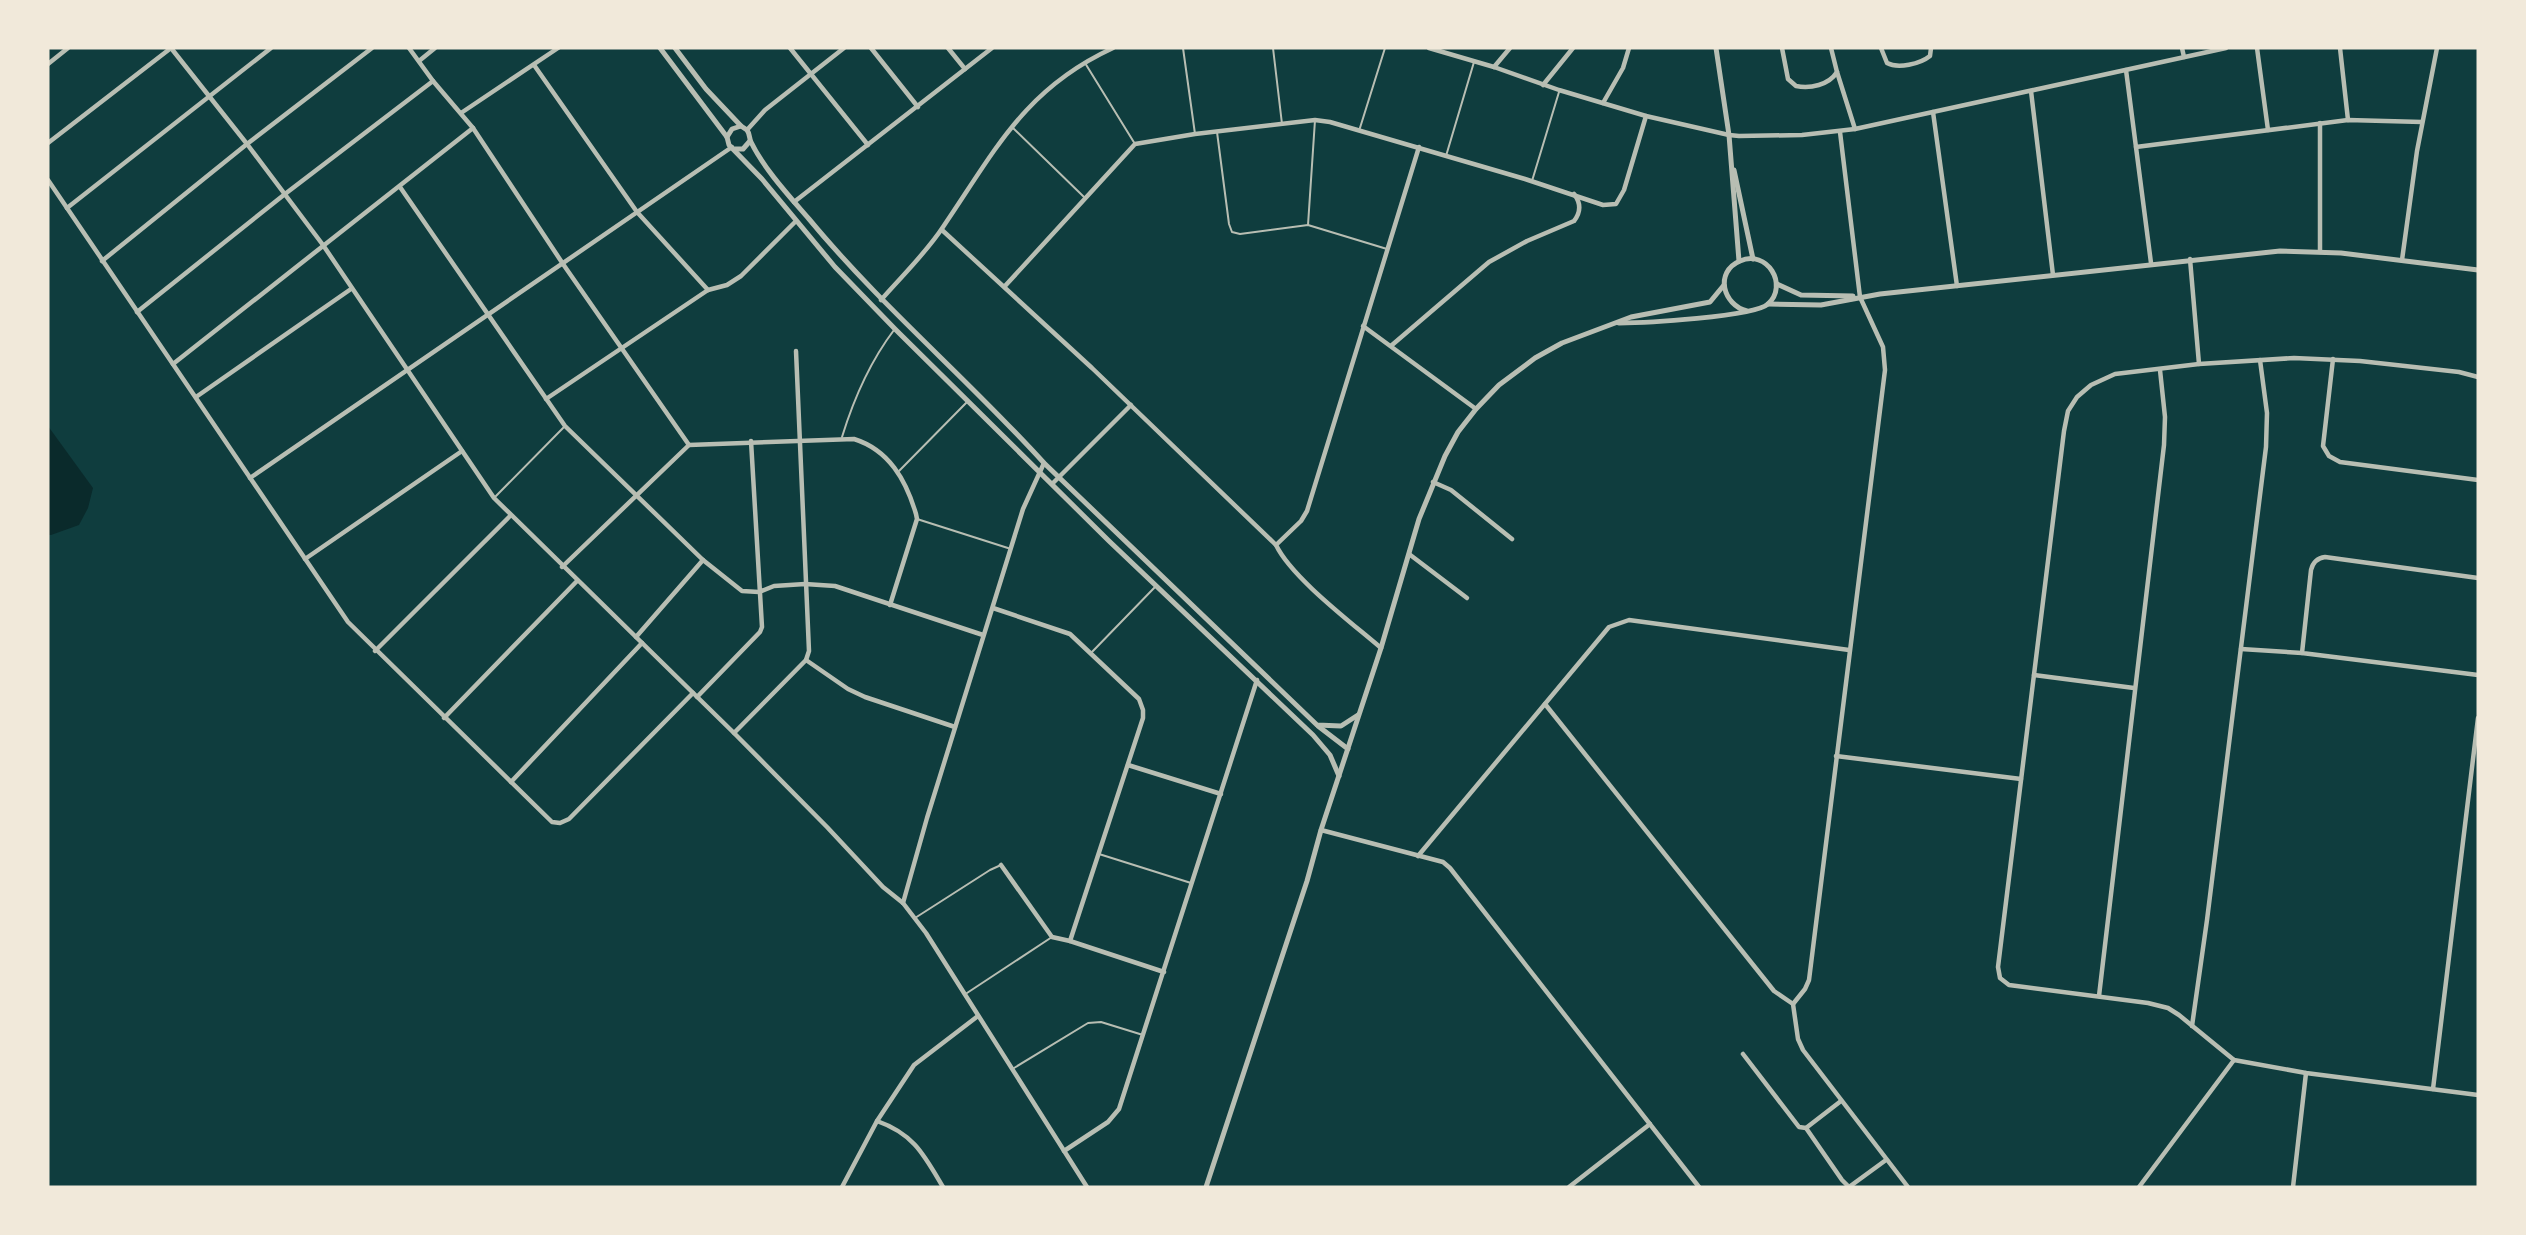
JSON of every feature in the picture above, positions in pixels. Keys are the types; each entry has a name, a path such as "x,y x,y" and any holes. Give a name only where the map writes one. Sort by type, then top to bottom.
{"street":[{"path":"48,63 68,48"},
{"path":"48,143 171,48 323,245 494,498 828,827 876,880 903,903 915,918 1087,1187"},
{"path":"68,208 271,48"},
{"path":"102,261 247,144 372,48"},
{"path":"409,48 472,128 689,445"},
{"path":"418,61 435,48"},
{"path":"461,113 558,48"},
{"path":"660,48 734,148 835,267 895,329 1327,749 1339,776"},
{"path":"675,48 706,89 747,130 750,141 794,202 899,319 1018,434 1044,463 1317,725 1348,749"},
{"path":"790,48 868,145"},
{"path":"747,130 765,110 844,48"},
{"path":"871,48 918,107"},
{"path":"948,48 965,69"},
{"path":"794,202 992,48"},
{"path":"881,300 942,230 1011,126 1040,95 1069,72 1113,48"},
{"path":"1429,48 1646,116 1739,136 1840,132 2226,48"},
{"path":"1446,53 1451,48"},
{"path":"1494,67 1510,48"},
{"path":"1543,85 1573,48"},
{"path":"1603,103 1623,68 1629,48"},
{"path":"1716,48 1729,135 1739,261"},
{"path":"1782,48 1788,79 1796,86 1816,85 1828,81 1837,72"},
{"path":"1832,48 1855,129"},
{"path":"1881,48 1887,63 1894,66 1923,61 1930,56 1931,48"},
{"path":"2182,48 2184,57"},
{"path":"2257,48 2268,130"},
{"path":"2340,48 2348,120"},
{"path":"2402,260 2422,122 2437,48"},
{"path":"534,65 638,212 708,290"},
{"path":"2126,70 2151,263"},
{"path":"137,312 285,194 433,81"},
{"path":"2031,91 2053,275"},
{"path":"1933,112 1957,286"},
{"path":"1005,286 1135,144 1217,131 1315,120 1330,122 1419,147 1603,205 1616,204 1624,190 1646,116"},
{"path":"2136,147 2348,120 2422,122"},
{"path":"2320,123 2320,252"},
{"path":"727,137 732,129 741,126"},
{"path":"173,364 472,128"},
{"path":"1840,132 1860,297 1883,347 1885,370 1809,980 1793,1004 1798,1039 1818,1072 1908,1187"},
{"path":"250,478 638,212 734,148 743,149 750,141"},
{"path":"1276,545 1301,521 1307,511 1419,147"},
{"path":"1731,157 1753,259"},
{"path":"48,180 348,622 375,651 552,822 560,824 566,821 760,632 762,621 751,441"},
{"path":"400,187 565,426 703,560 742,591 759,592 774,586 805,584 841,587 983,635"},
{"path":"1392,345 1477,272 1515,247 1574,221 1580,208 1579,201 1574,194"},
{"path":"546,399 708,290 727,285 741,276 795,221"},
{"path":"942,230 1131,405 1276,545 1286,560 1324,599 1380,648"},
{"path":"1768,304 1821,305 1860,297 2151,263 2280,251 2320,252 2478,270"},
{"path":"1614,323 1664,321 1748,311 1762,308 1768,304 1776,291 1777,284 1767,264 1753,259 1739,261 1728,271 1724,285 1725,293 1734,305 1748,311"},
{"path":"2190,259 2199,364"},
{"path":"1777,284 1801,295 1860,297"},
{"path":"1206,1187 1307,881 1321,830 1409,554 1433,482 1450,444 1476,409 1499,385 1536,358 1569,340 1614,323 1649,313 1710,302 1724,285"},
{"path":"196,397 351,289"},
{"path":"1363,326 1392,345 1476,409"},
{"path":"734,734 806,660 809,651 796,351"},
{"path":"2333,359 2323,446 2329,456 2340,462 2478,480"},
{"path":"2478,376 2333,359 2260,360 2199,364 2115,374 2083,390 2068,411 1998,967 2000,978 2009,985 2099,996 2168,1008 2234,1060 2306,1073 2478,1095"},
{"path":"2192,1026 2208,920 2267,430 2260,360"},
{"path":"2099,996 2164,445 2165,417 2160,370"},
{"path":"1053,483 1131,405"},
{"path":"562,567 689,445 842,437 870,444 899,471 916,519 890,605"},
{"path":"305,559 462,452"},
{"path":"903,903 908,880 1023,509 1044,463"},
{"path":"1433,482 1451,490 1512,538"},
{"path":"375,651 510,516"},
{"path":"1409,554 1467,598"},
{"path":"2302,653 2311,570 2319,558 2478,578"},
{"path":"636,637 703,560"},
{"path":"444,718 577,581"},
{"path":"993,609 1066,632 1136,696 1142,705 1143,718 1070,941"},
{"path":"1418,856 1609,627 1623,621 1849,650"},
{"path":"511,782 642,643"},
{"path":"2241,649 2302,653 2478,675"},
{"path":"806,660 848,689 866,698 955,727"},
{"path":"2034,675 2134,688"},
{"path":"1064,1151 1108,1122 1117,1113 1145,1036 1257,680"},
{"path":"1545,704 1774,991 1793,1004"},
{"path":"1317,725 1341,726 1358,715"},
{"path":"2433,1089 2478,718"},
{"path":"1836,756 2021,779"},
{"path":"1128,765 1221,794"},
{"path":"1321,830 1443,862 1450,868 1699,1187"},
{"path":"1001,865 1052,937 1164,972"},
{"path":"835,1187 842,1187 877,1121 914,1065 978,1016"},
{"path":"1743,1054 1799,1127 1806,1128 1841,1101"},
{"path":"2139,1187 2234,1060"},
{"path":"2293,1187 2306,1073"},
{"path":"877,1121 897,1129 910,1138 917,1145 943,1187"},
{"path":"1569,1187 1650,1125"},
{"path":"1806,1128 1847,1186 1857,1182 1886,1160"}],"lane":[{"path":"1183,48 1195,134"},
{"path":"1273,48 1282,124"},
{"path":"1359,131 1385,48"},
{"path":"1446,156 1474,62"},
{"path":"1085,63 1135,144"},
{"path":"1532,181 1559,90"},
{"path":"1308,225 1315,120"},
{"path":"1011,126 1086,199"},
{"path":"1217,131 1228,224 1232,232 1240,234 1308,225 1387,249"},
{"path":"842,437 863,378 895,329"},
{"path":"899,471 969,400"},
{"path":"494,498 565,426"},
{"path":"916,519 1011,549"},
{"path":"1091,653 1157,585"},
{"path":"1100,854 1192,883"},
{"path":"915,918 1001,865"},
{"path":"964,995 1052,937"},
{"path":"1011,1070 1088,1023 1101,1022 1145,1036"}],"water":[{"path":"48,426 93,488 88,508 79,525 51,535 48,535"}]}
